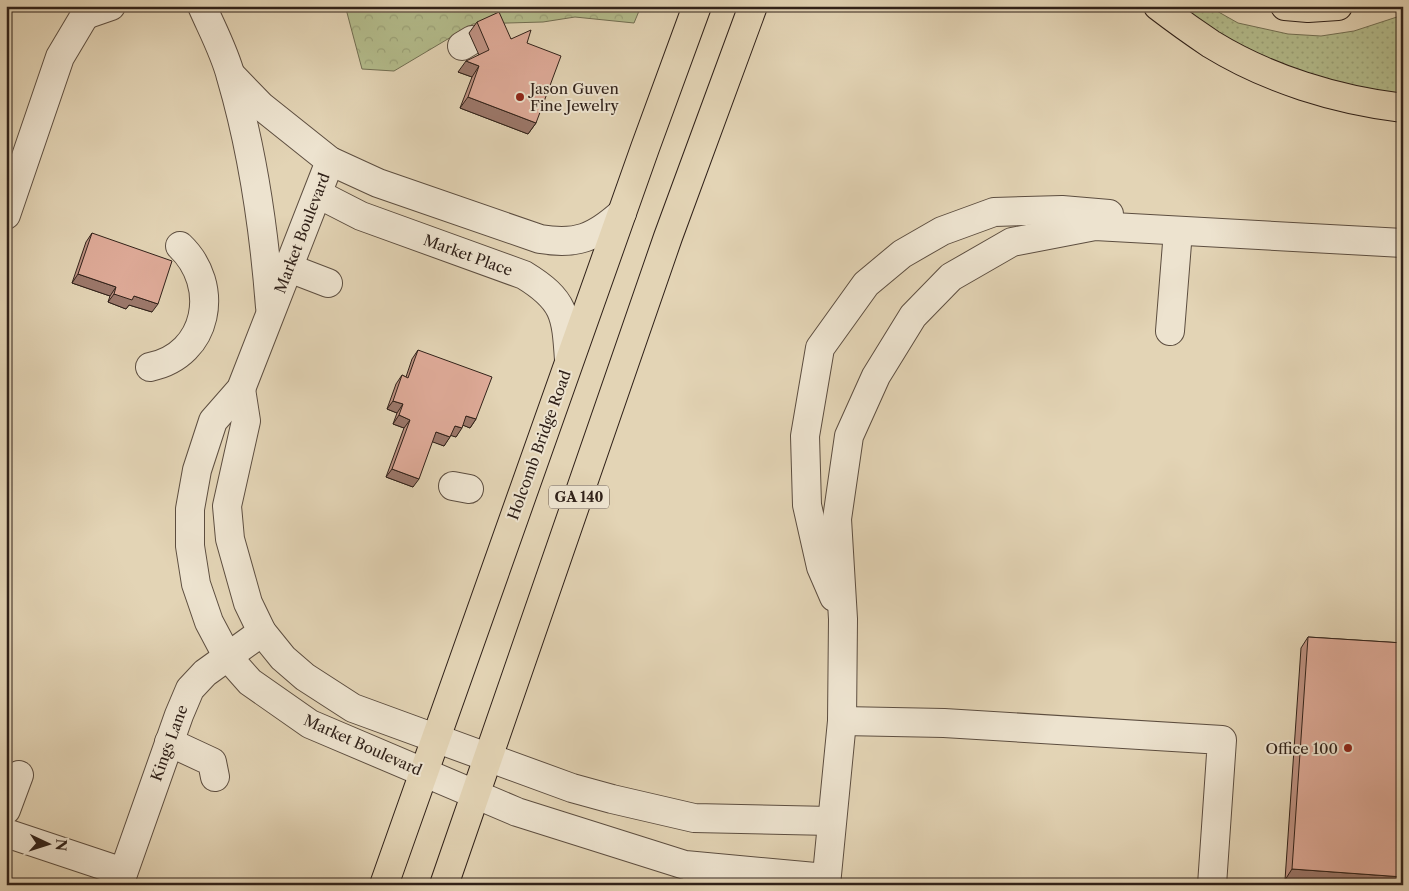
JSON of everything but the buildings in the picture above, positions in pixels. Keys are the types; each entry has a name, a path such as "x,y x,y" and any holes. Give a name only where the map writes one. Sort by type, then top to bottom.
{"main road":[{"name":"Holcomb Bridge Road","path":"384,885 569,360 697,6"},
{"name":"GA 140","path":"444,885 490,757 668,237 753,6"},
{"path":"1158,6 1211,44 1246,64 1285,80 1365,104 1403,108"},
{"path":"1285,6 1308,8 1338,6"}],"street":[{"path":"6,215 60,57 86,11 111,6"},
{"name":"Market Boulevard","path":"202,6 231,75 262,217 271,316"},
{"name":"Market Boulevard","path":"231,75 262,106 330,161 241,389 213,421 197,470 190,509 190,546 196,584 209,622 227,656 250,682 310,724 517,812 686,865 826,881"},
{"path":"330,161 378,183 540,239 577,242 595,234 622,214"},
{"name":"Market Place","path":"318,194 361,216 524,275 542,286 557,302 567,322 569,360"},
{"path":"843,619 821,567 807,505 805,436 820,348 866,284 902,254 942,230 994,212 1062,210 1113,215 1178,231"},
{"path":"826,881 842,721 843,619 837,520 849,436 876,376 912,316 951,277 1012,242 1095,226 1403,243"},
{"path":"1170,330 1178,231"},
{"path":"150,368 163,365 190,345 199,326 205,302 204,286 190,256 180,246"},
{"path":"289,268 328,283"},
{"name":"Market Boulevard","path":"241,389 246,421 227,506 230,539 245,596 262,632 283,658 304,677 353,708 572,788 694,818 831,821"},
{"name":"Kings Lane","path":"121,879 169,742 190,690 205,673 262,632"},
{"path":"842,721 944,723 1222,740 1212,885"},
{"path":"169,742 212,762 214,777"},
{"path":"6,810 19,776"},
{"path":"6,833 121,879"}],"green space":[{"path":"349,6 636,6 639,11 634,23 575,17 543,22 473,24 394,71 362,69 346,9"},
{"path":"1179,6 1208,6 1238,23 1288,34 1321,36 1354,31 1403,15 1403,99 1340,85 1278,65 1232,41"}],"place":[{"name":"Jason Guven Fine Jewelry","path":"520,97"},
{"name":"Office 100","path":"1348,748"}]}
